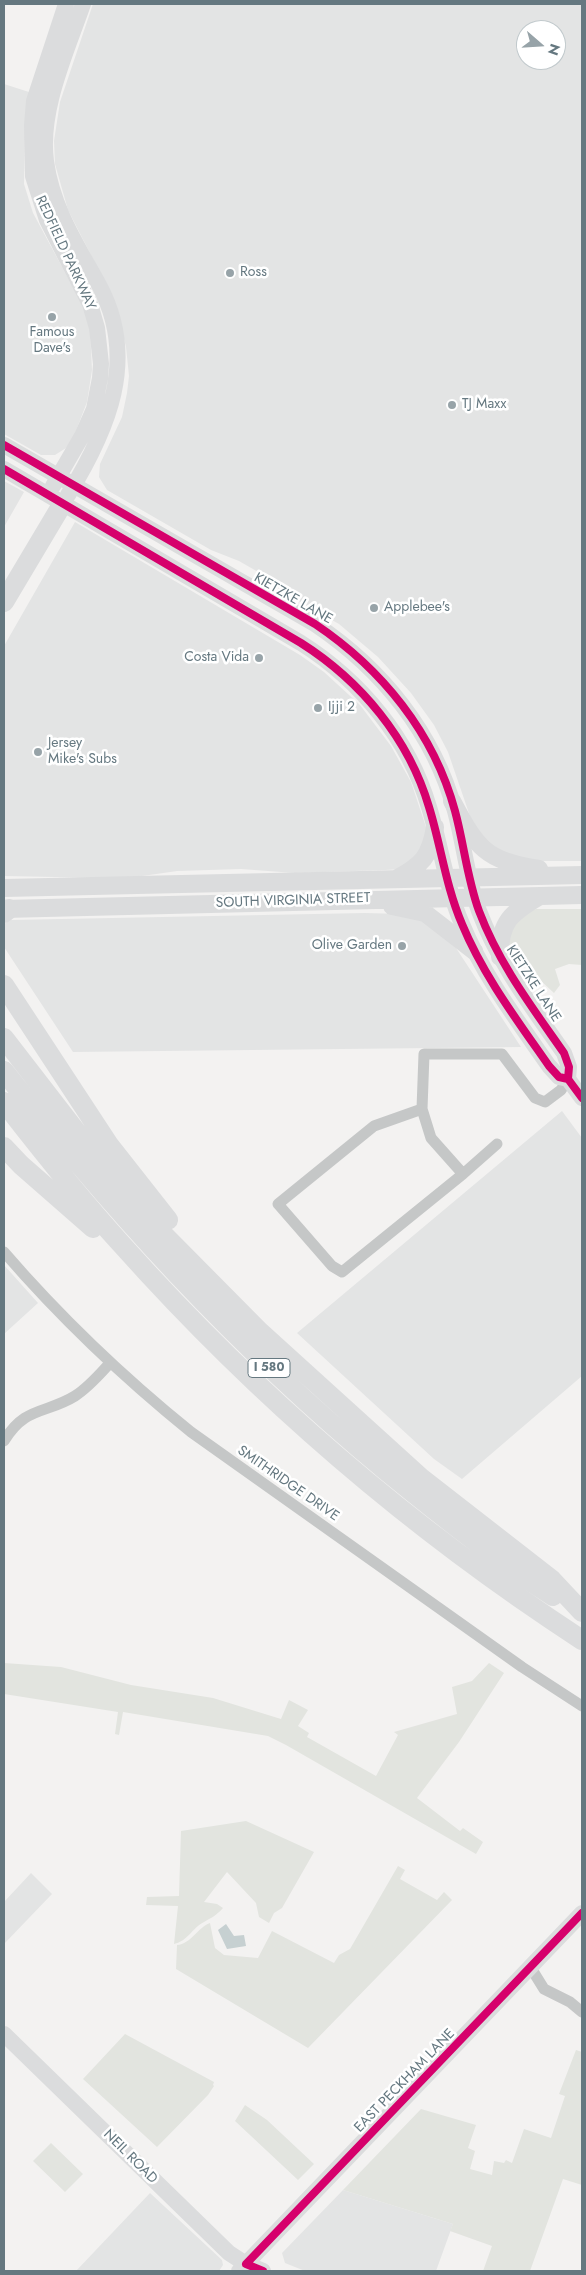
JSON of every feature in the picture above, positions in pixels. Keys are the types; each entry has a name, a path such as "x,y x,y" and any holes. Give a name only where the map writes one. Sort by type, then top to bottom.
{"highway":[{"path":"4,602 55,499"},
{"path":"4,985 84,1108 145,1191 230,1293 318,1386"},
{"path":"4,1038 99,1161 158,1228 260,1332 421,1478 552,1580 582,1614"},
{"name":"I 580","path":"4,1071 101,1192 147,1243 259,1359 355,1445 455,1526 538,1587 582,1614"},
{"name":"I 580","path":"4,1102 74,1189 157,1283 254,1380 344,1461 474,1565 582,1640"},
{"path":"4,1147 21,1165 157,1283"}],"main road":[{"path":"452,801 471,837 486,852 516,865 582,875"},
{"path":"395,880 410,872 424,860 432,844 435,827"},
{"name":"SOUTH VIRGINIA STREET","path":"4,888 582,875"},
{"path":"158,885 158,905"},
{"name":"SOUTH VIRGINIA STREET","path":"5,910 452,896 582,894"},
{"path":"500,957 504,924 518,909 542,895"},
{"path":"352,900 425,913 474,951"}],"street":[{"name":"REDFIELD PARKWAY","path":"55,499 58,476 82,436 94,409 101,364 97,328 90,304 47,220 33,176 32,125 34,101 66,4"},
{"name":"REDFIELD PARKWAY","path":"55,499 74,486 108,419 118,370 115,328 108,307 100,288 65,226 52,190 46,162 45,143 51,99 83,4"},
{"name":"KIETZKE LANE","path":"4,445 315,624 345,646 406,708 432,750 452,801 474,896 500,957 513,980 564,1053 569,1067 568,1080"},
{"path":"4,469 301,643 341,673 382,715 420,781 435,827 452,896 474,951 498,991 553,1072 559,1077 568,1080 582,1098"},
{"path":"462,1174 431,1138 422,1109 424,1054 502,1054 535,1098 545,1102 561,1090 568,1080"},
{"path":"422,1109 374,1126 278,1204 332,1266 342,1272 497,1144"},
{"name":"SMITHRIDGE DRIVE","path":"4,1252 55,1309 110,1363 159,1407 234,1464 522,1667 582,1706"},
{"path":"4,1441 10,1430 26,1416 75,1396 88,1387 110,1363"},
{"name":"EAST PECKHAM LANE","path":"242,2268 582,1913"},
{"path":"530,1968 544,1989 570,2002 582,2012"},
{"name":"NEIL ROAD","path":"4,2034 229,2253 242,2268 263,2271"}],"shaded area":[{"path":"93,4 582,4 582,861 537,861 500,852 483,840 473,825 448,752 434,725 411,693 378,657 339,624 283,592 260,573 239,561 211,550 107,490 99,477 100,464 122,417 129,376 126,347 115,302 68,210 55,164 54,141 60,102"},
{"path":"4,84 32,93 25,137 24,184 33,213 82,304 90,327 92,370 87,402 74,436 66,448 55,455 41,455 4,434"},
{"path":"4,481 24,492 4,527"},
{"path":"75,522 300,655 324,672 360,705 391,746 411,782 426,827 426,842 420,856 402,869 385,870 295,873 241,869 177,871 135,877 107,878 4,876 4,646"},
{"path":"536,909 582,909 582,965 569,964 555,969 560,985 554,993 513,955 510,948 510,934 517,921"},
{"path":"365,913 402,914 426,922 456,948 521,1047 73,1052 4,947 4,924 11,920"},
{"path":"562,1111 582,1138 582,1376 462,1479 434,1459 297,1333"},
{"path":"4,1265 38,1303 4,1334"},
{"path":"4,1663 61,1667 131,1685 213,1698 281,1719 289,1700 308,1710 298,1726 309,1733 307,1737 376,1776 398,1735 394,1732 457,1714 452,1687 472,1681 489,1663 504,1673 459,1742 417,1798 460,1831 463,1828 483,1842 476,1854 268,1736 123,1712 119,1735 115,1734 118,1712 4,1694"},
{"path":"246,1821 314,1852 282,1908 274,1913 269,1923 259,1917 256,1903 227,1872 204,1902 217,1904 223,1908 183,1940 174,1944 178,1906 146,1905 147,1897 179,1896 181,1831"},
{"path":"398,1866 405,1870 400,1879 437,1900 444,1892 452,1900 308,2048 176,1969 177,1945 186,1942 201,1928 210,1923 215,1948 224,1955 258,1958 272,1931 334,1963 339,1955 350,1949"},
{"path":"31,1873 52,1894 4,1944 4,1902"},
{"path":"226,1924 234,1936 244,1935 246,1946 227,1949 218,1930"},
{"path":"125,2034 214,2082 214,2086 208,2095 157,2147 83,2079"},
{"path":"576,2050 582,2052 582,2185 563,2179 530,2271 483,2271 492,2246 450,2231 453,2224 343,2190 421,2109 476,2125 468,2148 475,2151 470,2169 492,2175 494,2161 504,2163 506,2160 512,2163 524,2129 551,2138 565,2096 559,2094"},
{"path":"245,2105 267,2120 314,2164 298,2180 235,2121"},
{"path":"51,2143 83,2174 65,2192 33,2161"},
{"path":"343,2190 453,2224 436,2271 305,2271 285,2263 282,2253"},
{"path":"150,2193 222,2260 223,2265 219,2271 76,2271"}],"cycle path":[{"path":"4,445 315,624 362,661 383,682 419,729 434,755 446,782 455,811 471,886 487,930 517,985 564,1053 569,1067 568,1079 582,1098"},
{"path":"4,469 301,643 344,675 363,694 396,735 420,782 429,807 456,910 470,943 501,997 549,1066 559,1077 568,1079"},
{"path":"263,2271 246,2264 582,1913"}],"place":[{"name":"Ross","path":"230,273"},
{"name":"Famous Dave's","path":"52,317"},
{"name":"TJ Maxx","path":"452,405"},
{"name":"Applebee's","path":"374,608"},
{"name":"Costa Vida","path":"259,658"},
{"name":"Ijji 2","path":"318,708"},
{"name":"Jersey Mike's Subs","path":"38,752"},
{"name":"Olive Garden","path":"402,946"}]}
